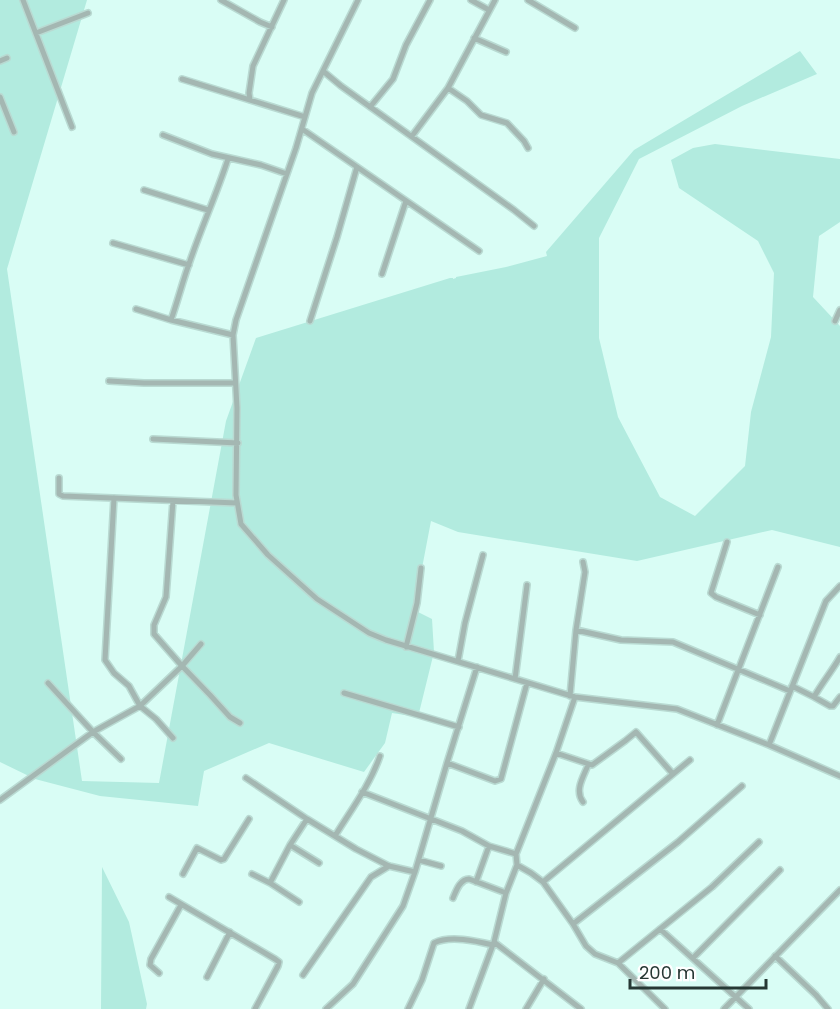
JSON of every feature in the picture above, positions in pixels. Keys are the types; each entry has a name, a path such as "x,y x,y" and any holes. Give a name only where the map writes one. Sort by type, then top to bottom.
{"street":[{"path":"23,0 72,127"},
{"path":"221,0 272,27"},
{"path":"250,100 253,66 284,0"},
{"path":"358,0 312,93 233,335 238,443 237,503 241,524 268,555 317,600 369,633 406,647 572,696 677,710 769,745 840,776"},
{"path":"370,107 393,79 406,45 430,0"},
{"path":"471,0 489,10"},
{"path":"412,136 448,88 495,0"},
{"path":"528,0 576,28"},
{"path":"36,33 88,13"},
{"path":"474,38 506,52"},
{"path":"0,61 7,58"},
{"path":"323,71 340,86 534,226"},
{"path":"182,79 304,117"},
{"path":"448,88 482,115 507,123 528,148"},
{"path":"0,97 14,132"},
{"path":"302,129 479,251"},
{"path":"163,135 212,154 261,165 287,174"},
{"path":"171,320 208,210 228,159"},
{"path":"310,321 357,167"},
{"path":"144,190 208,210"},
{"path":"382,274 406,201"},
{"path":"113,243 189,264"},
{"path":"136,309 233,335"},
{"path":"836,321 840,310"},
{"path":"109,381 235,382"},
{"path":"153,439 238,443"},
{"path":"59,478 60,496 237,503"},
{"path":"114,498 105,660 114,673 129,686 140,706 156,719 173,738"},
{"path":"173,501 166,597 155,621 154,634 230,717 240,723"},
{"path":"727,542 711,593 760,615"},
{"path":"458,661 465,623 483,555"},
{"path":"469,1009 493,944 506,893 517,865 516,854 556,753 572,696 576,630 585,572 583,561"},
{"path":"717,725 778,567"},
{"path":"406,647 417,603 421,568"},
{"path":"515,679 527,585"},
{"path":"769,745 826,601 840,586"},
{"path":"576,630 621,640 673,642 814,697 830,706 833,706 840,697"},
{"path":"0,800 93,732 140,706 182,666 201,644"},
{"path":"814,697 840,657"},
{"path":"326,1009 353,984 403,906 477,667"},
{"path":"48,683 120,759"},
{"path":"447,763 495,781 501,779 527,683"},
{"path":"344,693 459,727"},
{"path":"556,753 588,765 595,764 636,732 673,774"},
{"path":"334,836 372,777 380,756"},
{"path":"543,882 690,760"},
{"path":"583,802 579,790 588,765"},
{"path":"246,778 356,849 389,866 415,872"},
{"path":"573,924 678,842 742,786"},
{"path":"362,792 462,831 489,846 516,854"},
{"path":"183,874 197,848 221,860 224,859 249,819"},
{"path":"270,883 307,819"},
{"path":"618,963 712,887 759,842"},
{"path":"290,845 319,863"},
{"path":"476,882 489,846"},
{"path":"418,860 441,866"},
{"path":"517,865 543,882 586,946 595,954 618,963 665,1009"},
{"path":"303,975 371,877 389,866"},
{"path":"693,958 780,870"},
{"path":"252,874 299,902"},
{"path":"453,898 465,879 506,893"},
{"path":"724,1009 840,890"},
{"path":"169,897 279,962 255,1009"},
{"path":"159,973 150,965 151,959 181,905"},
{"path":"660,928 749,1009"},
{"path":"207,977 230,932"},
{"path":"408,1009 422,980 434,943 466,939 493,944 544,979 581,1009"},
{"path":"775,956 828,1009"},
{"path":"526,1009 544,979"}],"green space":[{"path":"0,0 87,0 7,269 82,781 159,783 226,421 256,338 450,278 547,256 546,252 634,150 800,51 817,74 742,106 639,159 599,238 599,338 618,417 660,497 695,516 745,466 751,412 771,337 774,273 758,241 679,188 671,160 693,148 715,144 840,159 840,222 819,236 813,297 840,326 840,547 772,530 637,561 458,532 431,521 414,610 432,619 434,652 418,717 392,713 385,743 364,772 269,743 204,771 198,806 100,796 35,779 0,762"},
{"path":"102,867 129,922 147,1004 146,1009 101,1009"}]}
